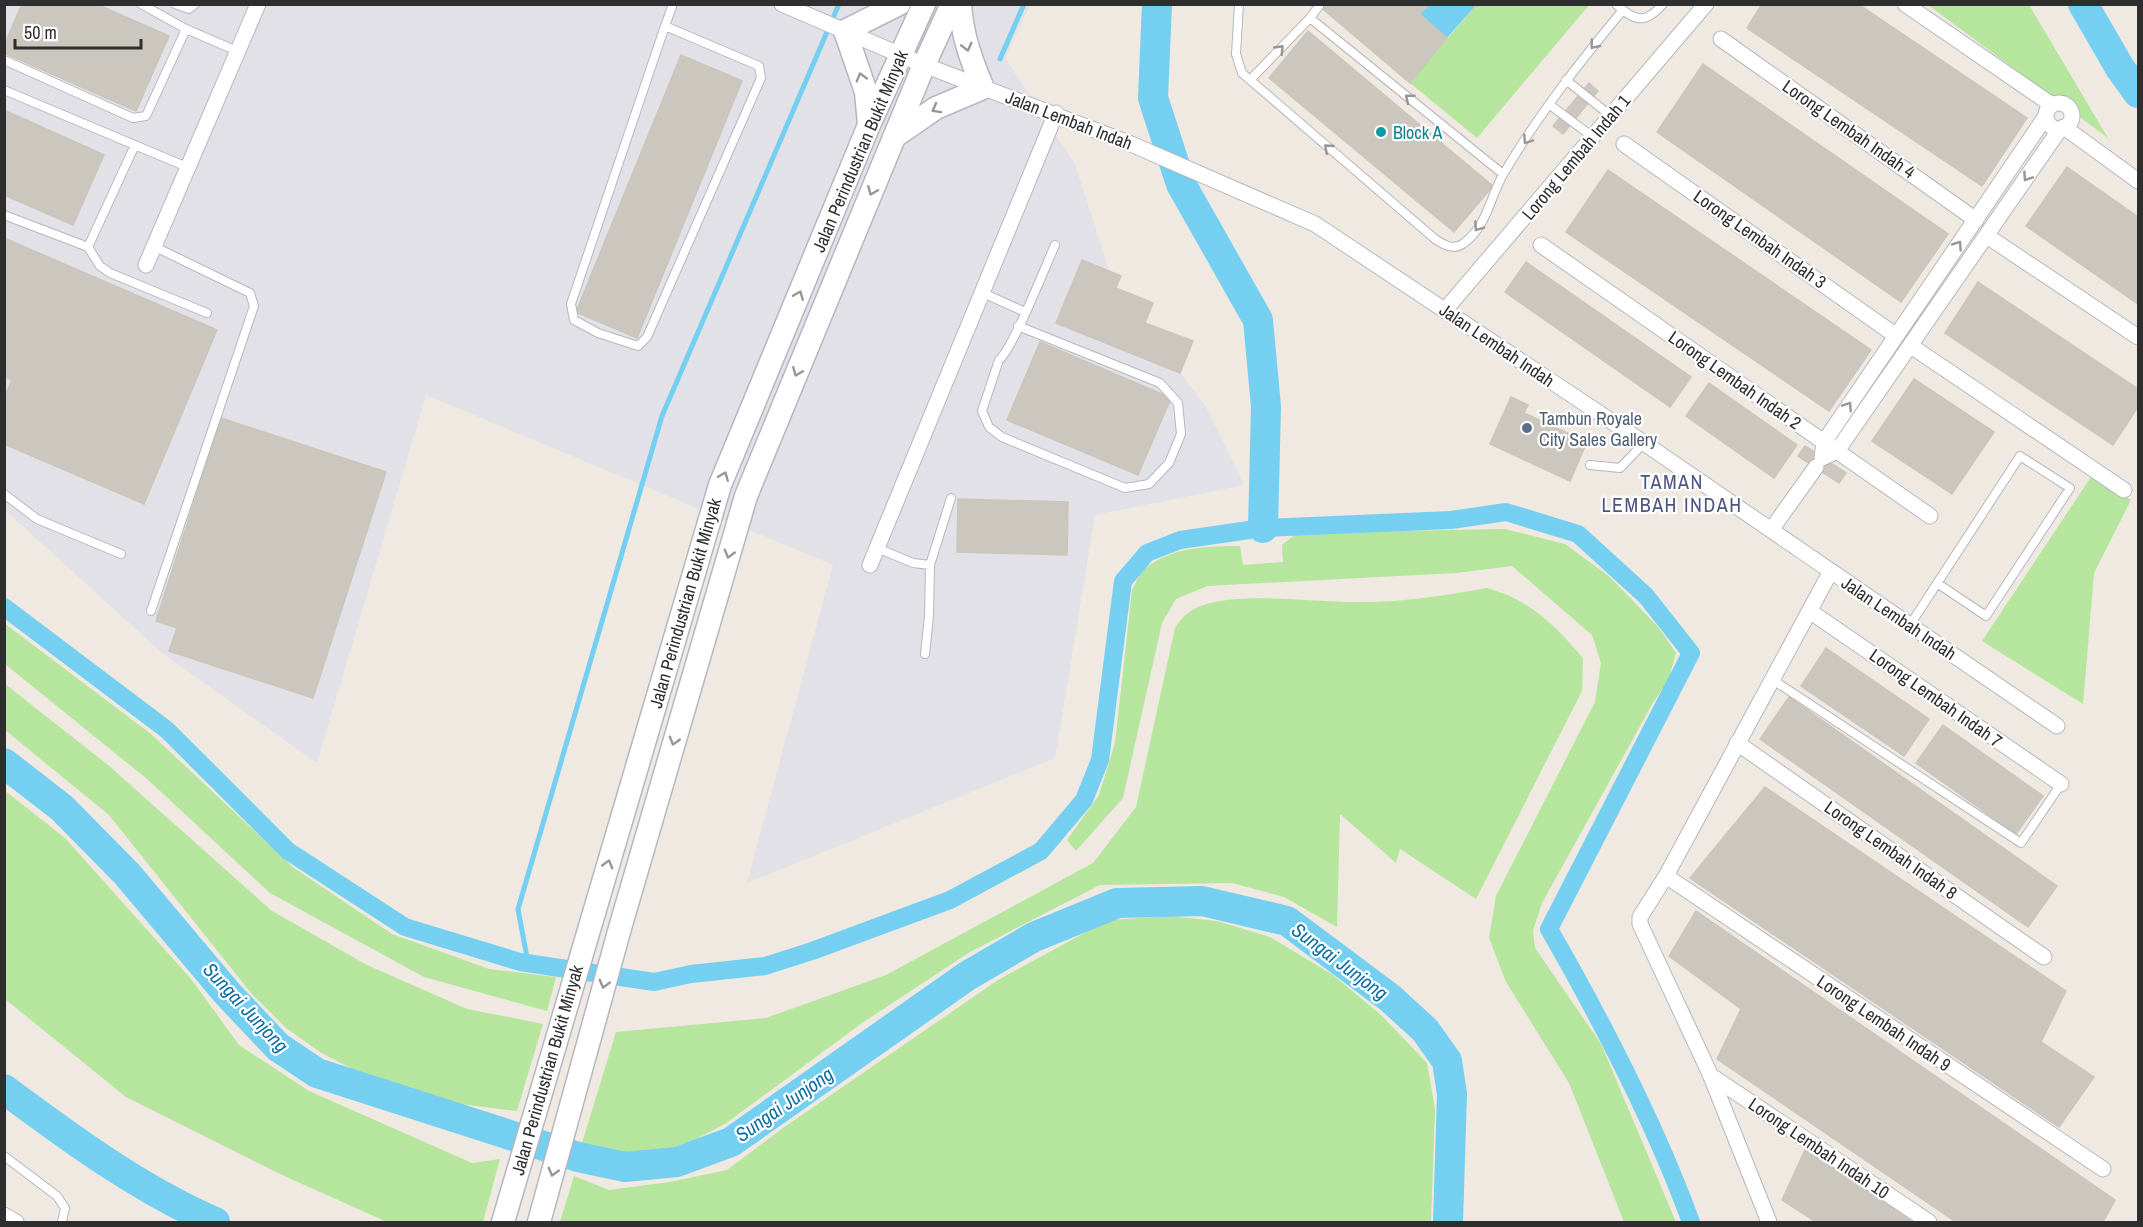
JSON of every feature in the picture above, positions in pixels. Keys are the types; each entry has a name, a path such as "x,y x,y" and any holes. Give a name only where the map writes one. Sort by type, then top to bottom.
{"main road":[{"path":"869,125 866,92 835,27 899,4"},
{"name":"Jalan Perindustrian Bukit Minyak","path":"502,1222 720,485 869,125 924,4"},
{"name":"Jalan Perindustrian Bukit Minyak","path":"539,1222 620,928 746,496 924,65 952,4"},
{"path":"894,137 936,108 983,88 969,57 961,24 960,4"}],"street":[{"path":"146,265 258,4"},
{"name":"Jalan Lembah Indah","path":"782,4 924,65 1056,113 1223,181 1315,224 1644,443 2057,726"},
{"name":"Lorong Lembah Indah 1","path":"1445,310 1706,4"},
{"path":"1905,4 2049,111"},
{"name":"Lorong Lembah Indah 4","path":"1721,39 1976,220"},
{"path":"1824,442 2049,111 2061,103 2069,108 2070,121 2062,128 1837,451"},
{"path":"2049,111 2049,124 2062,128 2139,181"},
{"path":"870,565 1056,113"},
{"name":"Lorong Lembah Indah 3","path":"1624,144 1895,335"},
{"path":"1987,236 2139,338"},
{"name":"Lorong Lembah Indah 2","path":"1541,245 1930,516"},
{"path":"1911,346 2124,490"},
{"path":"1772,530 1816,467"},
{"path":"1769,1222 1710,1074 1640,924 1640,917 1666,876 1811,612 1831,571"},
{"name":"Lorong Lembah Indah 7","path":"1811,612 2061,784"},
{"name":"Lorong Lembah Indah 8","path":"1737,743 2044,957"},
{"name":"Lorong Lembah Indah 9","path":"1666,876 2103,1169"},
{"name":"Lorong Lembah Indah 10","path":"1710,1074 1929,1222"},
{"path":"4,1215 16,1222"}],"lane":[{"path":"141,4 186,29 237,51"},
{"path":"175,4 189,9 195,4"},
{"path":"665,26 759,66 761,78 647,337 638,346 598,333 574,320 571,304 665,26 673,4"},
{"path":"1239,4 1236,54 1242,73 1435,240 1449,247 1462,245 1474,233 1490,210 1503,174 1566,80 1619,8 1629,18 1639,19 1650,16 1663,4"},
{"path":"1250,80 1319,6"},
{"path":"1310,18 1503,174"},
{"path":"4,60 133,118 146,116 186,29"},
{"path":"1566,80 1611,116"},
{"path":"4,90 188,167"},
{"path":"1550,105 1593,136"},
{"path":"87,247 135,145"},
{"path":"4,215 87,247 100,266 110,273 207,313"},
{"path":"1018,326 1160,383 1178,403 1180,434 1169,463 1149,484 1125,488 1002,437 989,427 982,411 999,360 1005,355 1018,326 1025,312 1055,245"},
{"path":"151,611 254,306 250,293 153,246"},
{"path":"983,294 1025,312"},
{"path":"1590,465 1620,468 1644,443"},
{"path":"1910,625 1936,583 2020,456 2070,488 1986,616 1936,583"},
{"path":"4,494 37,519 121,554"},
{"path":"925,654 930,616 930,566 951,498"},
{"path":"877,548 913,563 930,566"},
{"path":"1770,685 2021,843 2061,784"},
{"path":"4,1156 57,1196 65,1208 62,1222"}],"shaded area":[{"path":"5,4 1030,5 1005,58 1075,164 1113,283 1206,407 1244,485 1095,515 1055,758 747,883 833,565 426,395 317,763 162,653 5,510"}],"green space":[{"path":"1476,5 1589,5 1477,138 1410,83"},
{"path":"1928,5 2029,5 2108,138"},
{"path":"2091,477 2131,500 2094,573 2083,704 1982,641"},
{"path":"1505,529 1565,544 1610,577 1659,628 1676,653 1668,681 1654,701 1542,903 1533,930 1535,948 1601,1044 1676,1222 1624,1222 1569,1083 1506,982 1489,938 1496,896 1595,702 1601,663 1592,635 1512,566 1456,573 1207,586 1176,599 1162,623 1123,798 1076,851 1067,840 1099,795 1115,743 1132,590 1143,571 1155,562 1190,549 1240,546 1243,565 1283,562 1282,545 1297,533"},
{"path":"1487,588 1516,599 1541,615 1573,646 1583,658 1582,691 1476,899 1400,849 1396,863 1340,814 1337,927 1284,897 1232,883 1100,885 970,952 862,1023 725,1124 679,1148 633,1156 582,1143 616,1032 766,1018 886,975 1093,863 1136,807 1175,628 1194,609 1214,602 1233,599 1388,601"},
{"path":"4,623 151,734 294,868 392,934 489,969 556,977 547,1011 424,977 270,893 147,779 5,664"},
{"path":"5,684 108,765 272,911 367,965 467,1009 543,1024 517,1111 428,1100 371,1079 320,1052 286,1028 251,993 109,815 5,730"},
{"path":"4,790 65,838 191,979 239,1045 309,1091 472,1163 500,1159 483,1222 387,1222 280,1174 126,1097 5,999"},
{"path":"1170,916 1217,921 1270,937 1333,975 1381,1015 1427,1063 1435,1109 1431,1222 560,1222 574,1176 609,1190 670,1182 727,1170 783,1128 998,980 1108,920"}],"water":[{"path":"1429,5 1476,5 1447,38 1420,14"}],"building":[{"path":"22,4 96,4 169,36 136,111 4,53 4,46"},
{"path":"1429,4 1420,14 1447,38 1410,83 1318,5"},
{"path":"1762,4 1858,4 2027,118 1982,186 1747,28"},
{"name":"Block A","path":"1308,31 1493,186 1454,232 1269,78"},
{"path":"681,55 742,81 637,338 576,312"},
{"path":"1703,64 1948,234 1901,302 1657,132"},
{"path":"1589,83 1598,91 1563,134 1553,126"},
{"path":"4,110 104,155 73,225 4,195"},
{"path":"2067,167 2138,217 2138,304 2026,226"},
{"path":"1608,170 1871,350 1829,411 1566,232"},
{"path":"4,238 217,330 144,504 4,444 4,398 12,380 4,376"},
{"path":"1082,260 1121,276 1116,288 1153,303 1145,323 1193,341 1180,373 1056,323"},
{"path":"1526,262 1691,377 1670,407 1505,292"},
{"path":"1978,282 2138,389 2138,407 2113,445 1945,333"},
{"path":"1040,342 1171,398 1138,475 1007,420"},
{"path":"1914,379 1994,432 1952,494 1872,441"},
{"path":"1709,383 1797,445 1774,478 1686,416"},
{"name":"Tambun Royale City Sales Gallery","path":"1511,397 1528,405 1524,413 1587,442 1570,481 1490,444"},
{"path":"221,418 386,472 313,698 169,651 177,628 156,621"},
{"path":"1805,446 1846,473 1839,483 1798,456"},
{"path":"958,499 1068,502 1067,555 957,552"},
{"path":"1826,648 1929,719 1904,756 1801,686"},
{"path":"1789,697 2057,886 2028,927 1760,739"},
{"path":"1943,725 2043,796 2016,834 1916,763"},
{"path":"1765,787 2066,991 2041,1042 2094,1077 2059,1127 1690,878"},
{"path":"1696,911 2115,1200 2103,1222 1956,1222 1717,1059 1741,1009 1669,956"},
{"path":"1806,1148 1912,1222 1816,1222 1782,1200"}],"waterway":[{"path":"528,963 518,909 662,416 839,4"},
{"path":"1000,59 1024,4"},
{"path":"1157,4 1153,98 1181,184 1258,320 1266,407 1263,528"},
{"path":"2083,4 2120,68 2138,93"},
{"path":"4,607 167,730 288,851 405,927 520,962 654,982 691,974 765,966 812,951 950,900 1041,851 1084,800 1100,760 1123,581 1147,553 1180,540 1263,528 1451,520 1506,512 1578,534 1646,596 1691,653 1549,929 1589,1000 1644,1110 1691,1222"},
{"name":"Sungai Junjong","path":"4,763 62,808 127,874 227,993 278,1047 317,1073 578,1157 625,1167 677,1162 731,1142 967,976 1034,937 1117,903 1202,901 1287,921 1390,998 1425,1030 1447,1061 1452,1094 1448,1222"},
{"path":"4,1089 132,1178 215,1222"}],"place":[{"name":"Block A","path":"1381,132"},
{"name":"Tambun Royale City Sales Gallery","path":"1527,428"}],"district":[{"name":"TAMAN LEMBAH INDAH","path":"1672,492"}]}
